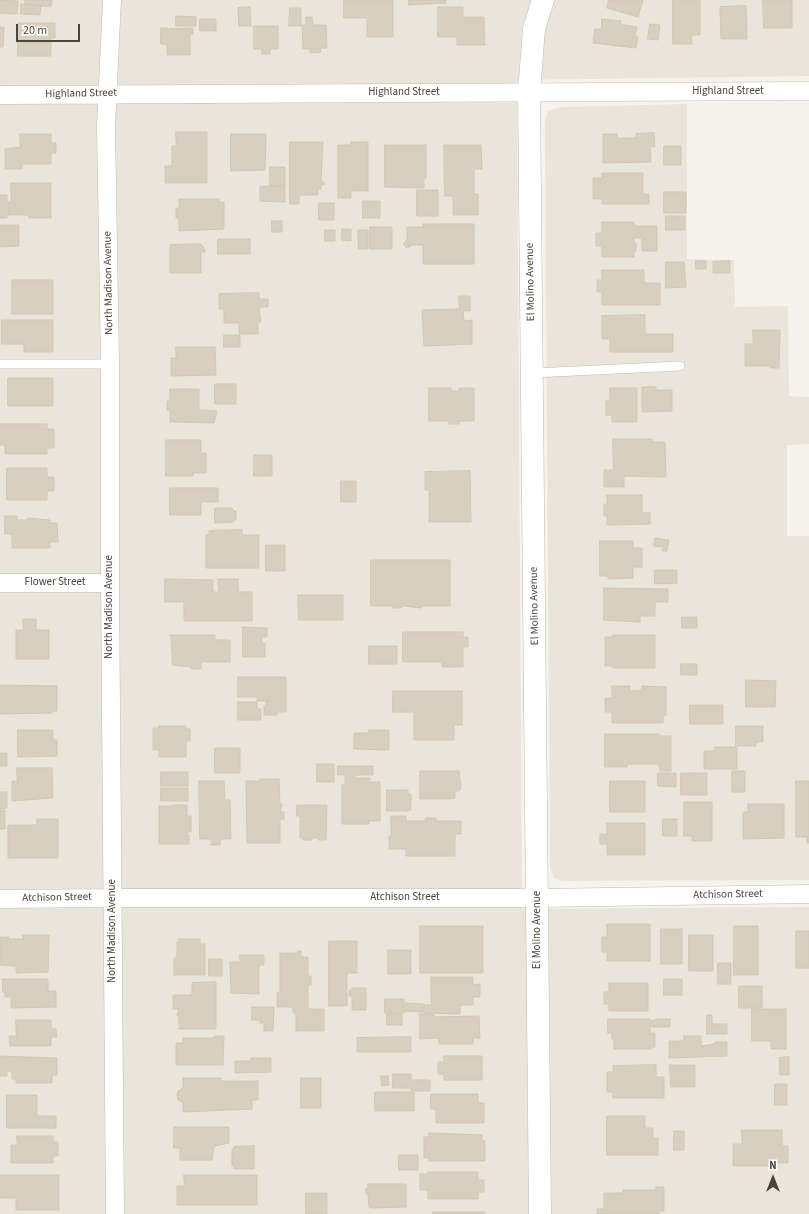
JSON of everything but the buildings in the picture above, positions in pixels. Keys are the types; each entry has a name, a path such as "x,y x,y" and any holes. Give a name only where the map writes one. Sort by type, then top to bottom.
{"street":[{"name":"North Madison Avenue","path":"112,0 106,126 110,364 110,583 115,1214"},
{"name":"El Molino Avenue","path":"540,1214 533,374 529,93 534,29 543,0"},
{"name":"Highland Street","path":"0,95 809,91"},
{"name":"Flower Street","path":"0,583 110,583"},
{"name":"Atchison Street","path":"0,899 538,898 809,894"}],"lane":[{"path":"0,364 110,364"},
{"path":"533,374 680,366"}],"shaded area":[{"path":"0,0 809,0 809,76 517,80 522,909 809,907 809,1214 0,1214"},
{"path":"687,104 687,259 734,260 735,307 788,306 789,396 809,397 809,444 787,445 787,536 809,536 809,880 563,881 554,878 550,868 545,122 548,111 561,107"}]}
